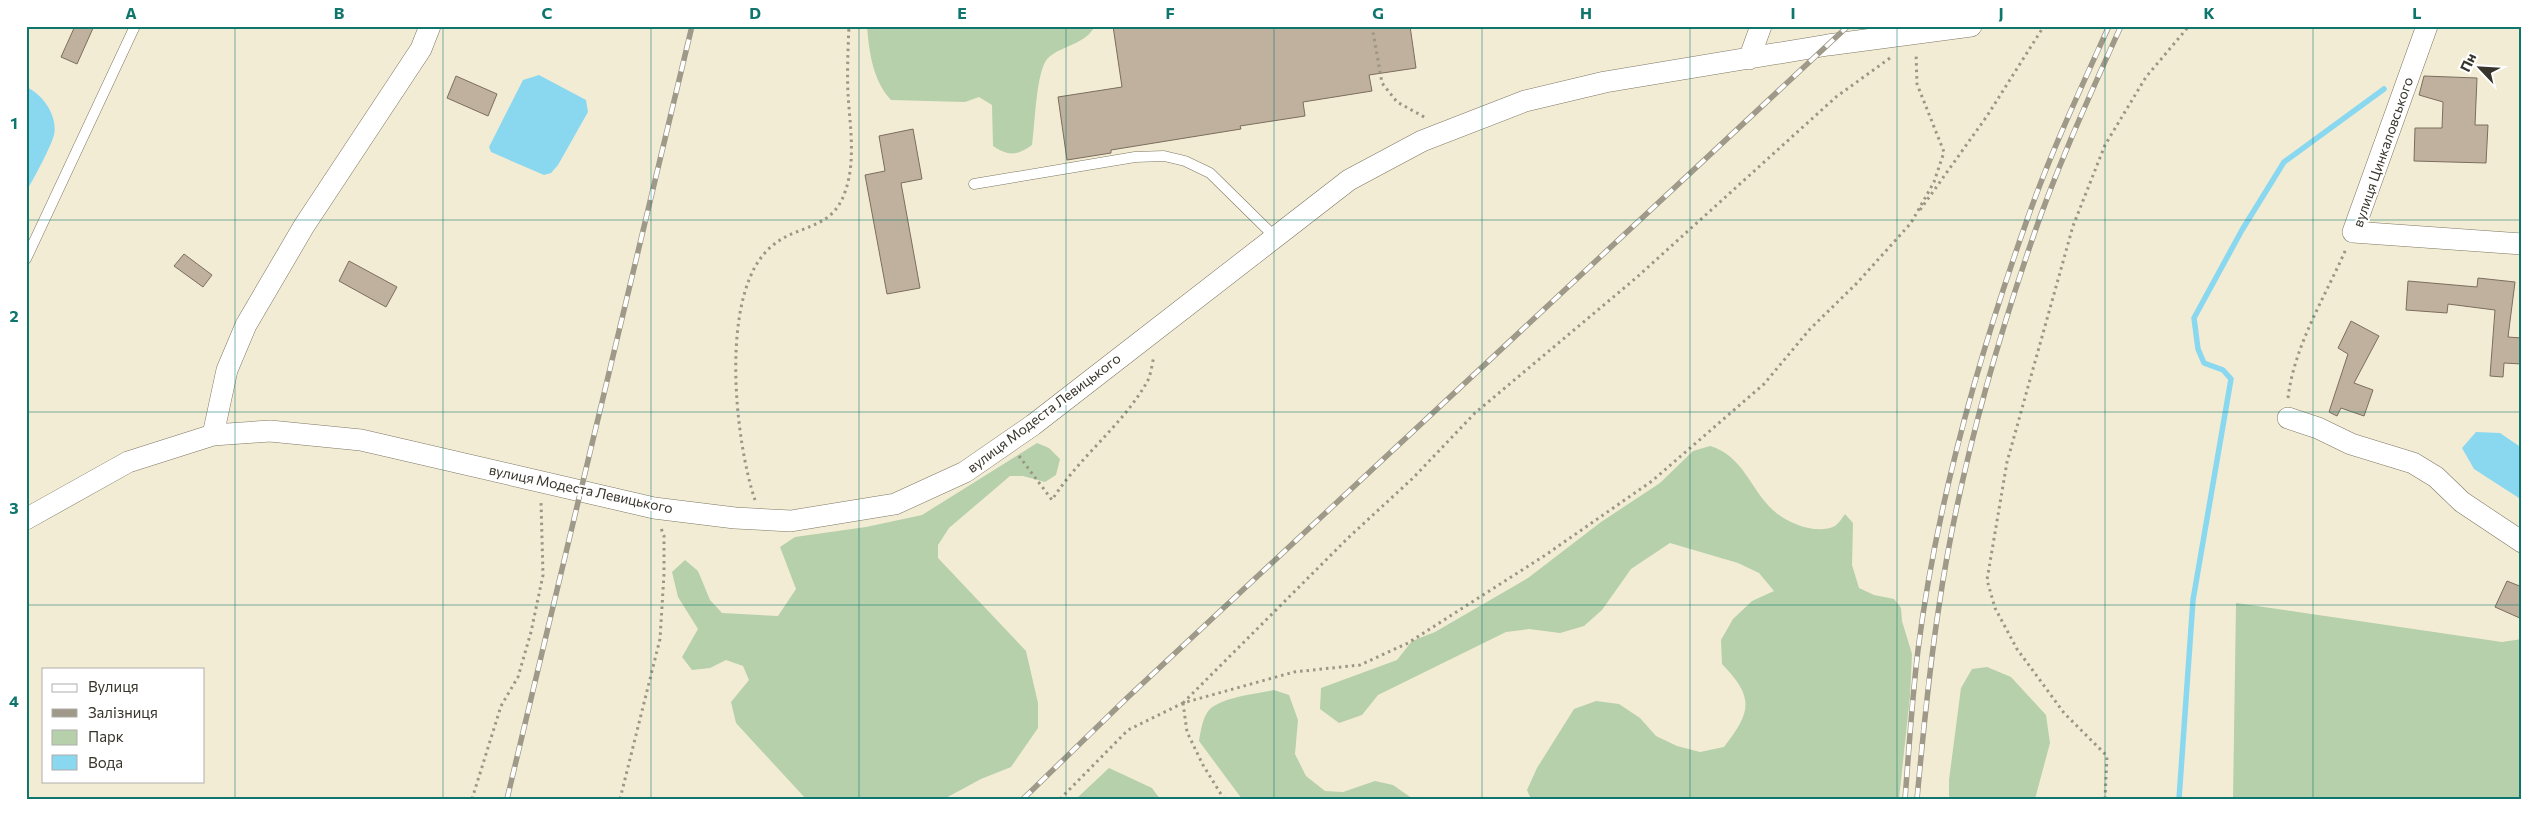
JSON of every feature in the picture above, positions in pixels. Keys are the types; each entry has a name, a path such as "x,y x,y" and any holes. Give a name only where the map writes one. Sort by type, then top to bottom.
{"street":[{"path":"213,436 228,370 246,325 304,226 421,49 430,26"},
{"path":"1748,60 1761,26"},
{"name":"вулиця Модеста Левицького","path":"26,518 128,462 213,436 270,431 361,440 654,508 791,521 895,504 966,472 1008,443 1349,180 1439,134 1525,100 1605,82 1748,60 1828,45 1971,26"},
{"name":"вулиця Цинкаловського","path":"2427,26 2353,232 2522,244"},
{"path":"2288,418 2318,428 2351,444 2413,463 2436,477 2462,502 2522,542"}],"lane":[{"path":"26,259 135,26"},
{"path":"974,184 1135,157 1164,156 1185,161 1210,173 1275,236"}],"path":[{"path":"762,519 748,478 737,401 736,345 742,294 755,266 771,246 787,236 818,225 834,212 845,194 852,169 848,79 849,26"},
{"path":"1372,26 1382,83 1397,102 1428,119 1439,134"},
{"path":"1060,799 1128,730 1183,703 1245,688 1294,672 1360,665 1408,643 1544,556 1652,481 1764,384 1810,329 1857,283 1911,223 1987,116 2044,26"},
{"path":"2105,799 2107,756 2064,713 2018,649 1995,608 1988,580 2007,462 2073,226 2110,137 2146,77 2189,26"},
{"path":"1911,223 1934,182 1944,152 1917,84 1916,52 1924,33"},
{"path":"1183,703 1348,538 1413,478 1475,413 1636,278 1836,98 1892,56"},
{"path":"2288,418 2291,375 2298,353 2353,232"},
{"path":"1008,443 1036,476 1052,500 1067,477 1118,420 1148,381 1161,325"},
{"path":"472,799 501,706 518,677 543,575 541,505 544,482"},
{"path":"620,799 660,640 664,536 654,508"},
{"path":"1183,703 1187,732 1203,765 1224,799"}],"green space":[{"path":"867,26 1095,26 1085,37 1048,58 1044,64 1038,86 1032,145 1017,153 1008,153 993,146 992,105 979,97 965,102 891,100 880,84 873,66"},
{"path":"1037,443 1049,448 1060,459 1056,475 1045,482 1023,476 1010,476 949,528 938,545 938,558 1026,651 1038,703 1038,728 1011,767 981,779 944,799 806,799 736,723 731,702 749,680 743,666 726,660 710,668 692,670 682,657 698,629 678,597 672,572 685,560 698,571 710,600 722,613 778,616 796,589 780,547 795,537 866,527 922,515"},
{"path":"1710,446 1722,451 1731,458 1766,503 1787,520 1803,527 1820,529 1835,526 1845,514 1853,523 1852,565 1859,588 1874,595 1894,599 1901,608 1902,621 1912,654 1910,696 1899,799 1531,799 1527,790 1537,768 1574,709 1596,701 1619,704 1640,718 1656,736 1677,746 1700,752 1724,747 1740,724 1744,714 1744,696 1740,686 1722,664 1721,640 1733,619 1752,601 1774,591 1759,573 1738,563 1670,543 1631,569 1602,610 1584,626 1560,633 1529,629 1506,632 1378,695 1362,715 1339,723 1320,709 1321,688 1397,660 1412,641 1435,632 1528,578 1601,522 1660,483 1693,451"},
{"path":"2236,603 2502,642 2522,639 2522,799 2233,799"},
{"path":"1987,667 2011,677 2046,715 2050,743 2035,799 1949,799 1949,780 1961,688 1972,669"},
{"path":"1274,690 1289,695 1298,720 1295,754 1306,776 1325,791 1343,792 1375,781 1393,785 1413,799 1242,799 1199,741 1203,722 1207,712 1220,703"},
{"path":"1109,768 1152,788 1160,799 1076,799"}],"water":[{"path":"539,75 586,100 588,112 558,165 551,173 544,175 491,152 489,147 523,80"},
{"path":"26,87 38,95 48,106 55,128 49,148 26,192"},
{"path":"2476,432 2500,433 2522,448 2522,500 2474,469 2462,448"}],"building":[{"path":"75,26 94,26 77,64 61,57"},
{"path":"1113,26 1410,26 1416,68 1369,75 1372,91 1303,102 1305,116 1240,126 1241,129 1111,150 1111,153 1067,160 1058,97 1122,87"},
{"path":"456,76 497,94 488,116 447,98"},
{"path":"2424,76 2477,78 2475,125 2488,125 2486,163 2414,161 2415,128 2442,128 2443,102 2419,95"},
{"path":"913,129 922,179 901,183 920,288 887,294 865,175 885,171 879,136"},
{"path":"184,254 212,275 203,287 174,266"},
{"path":"349,261 397,287 386,307 339,281"},
{"path":"2478,278 2515,282 2508,337 2522,338 2522,364 2504,363 2503,377 2490,376 2495,310 2448,304 2447,313 2406,310 2408,281 2477,287"},
{"path":"2351,321 2379,336 2354,383 2373,390 2364,416 2341,408 2337,416 2329,412 2348,354 2338,348"},
{"path":"2507,581 2522,587 2522,619 2495,607"}],"waterway":[{"path":"2179,799 2193,600 2231,379 2223,370 2204,363 2198,349 2194,318 2242,230 2284,162 2384,89"}],"railway":[{"path":"507,799 692,26"},
{"path":"1023,799 1127,698 1848,26"},
{"path":"1905,799 1916,668 1926,596 1936,541 1961,432 1992,324 2036,195 2109,26"},
{"path":"1917,799 1929,678 1946,560 1965,468 1977,422 2002,332 2041,215 2073,133 2121,26"}]}
